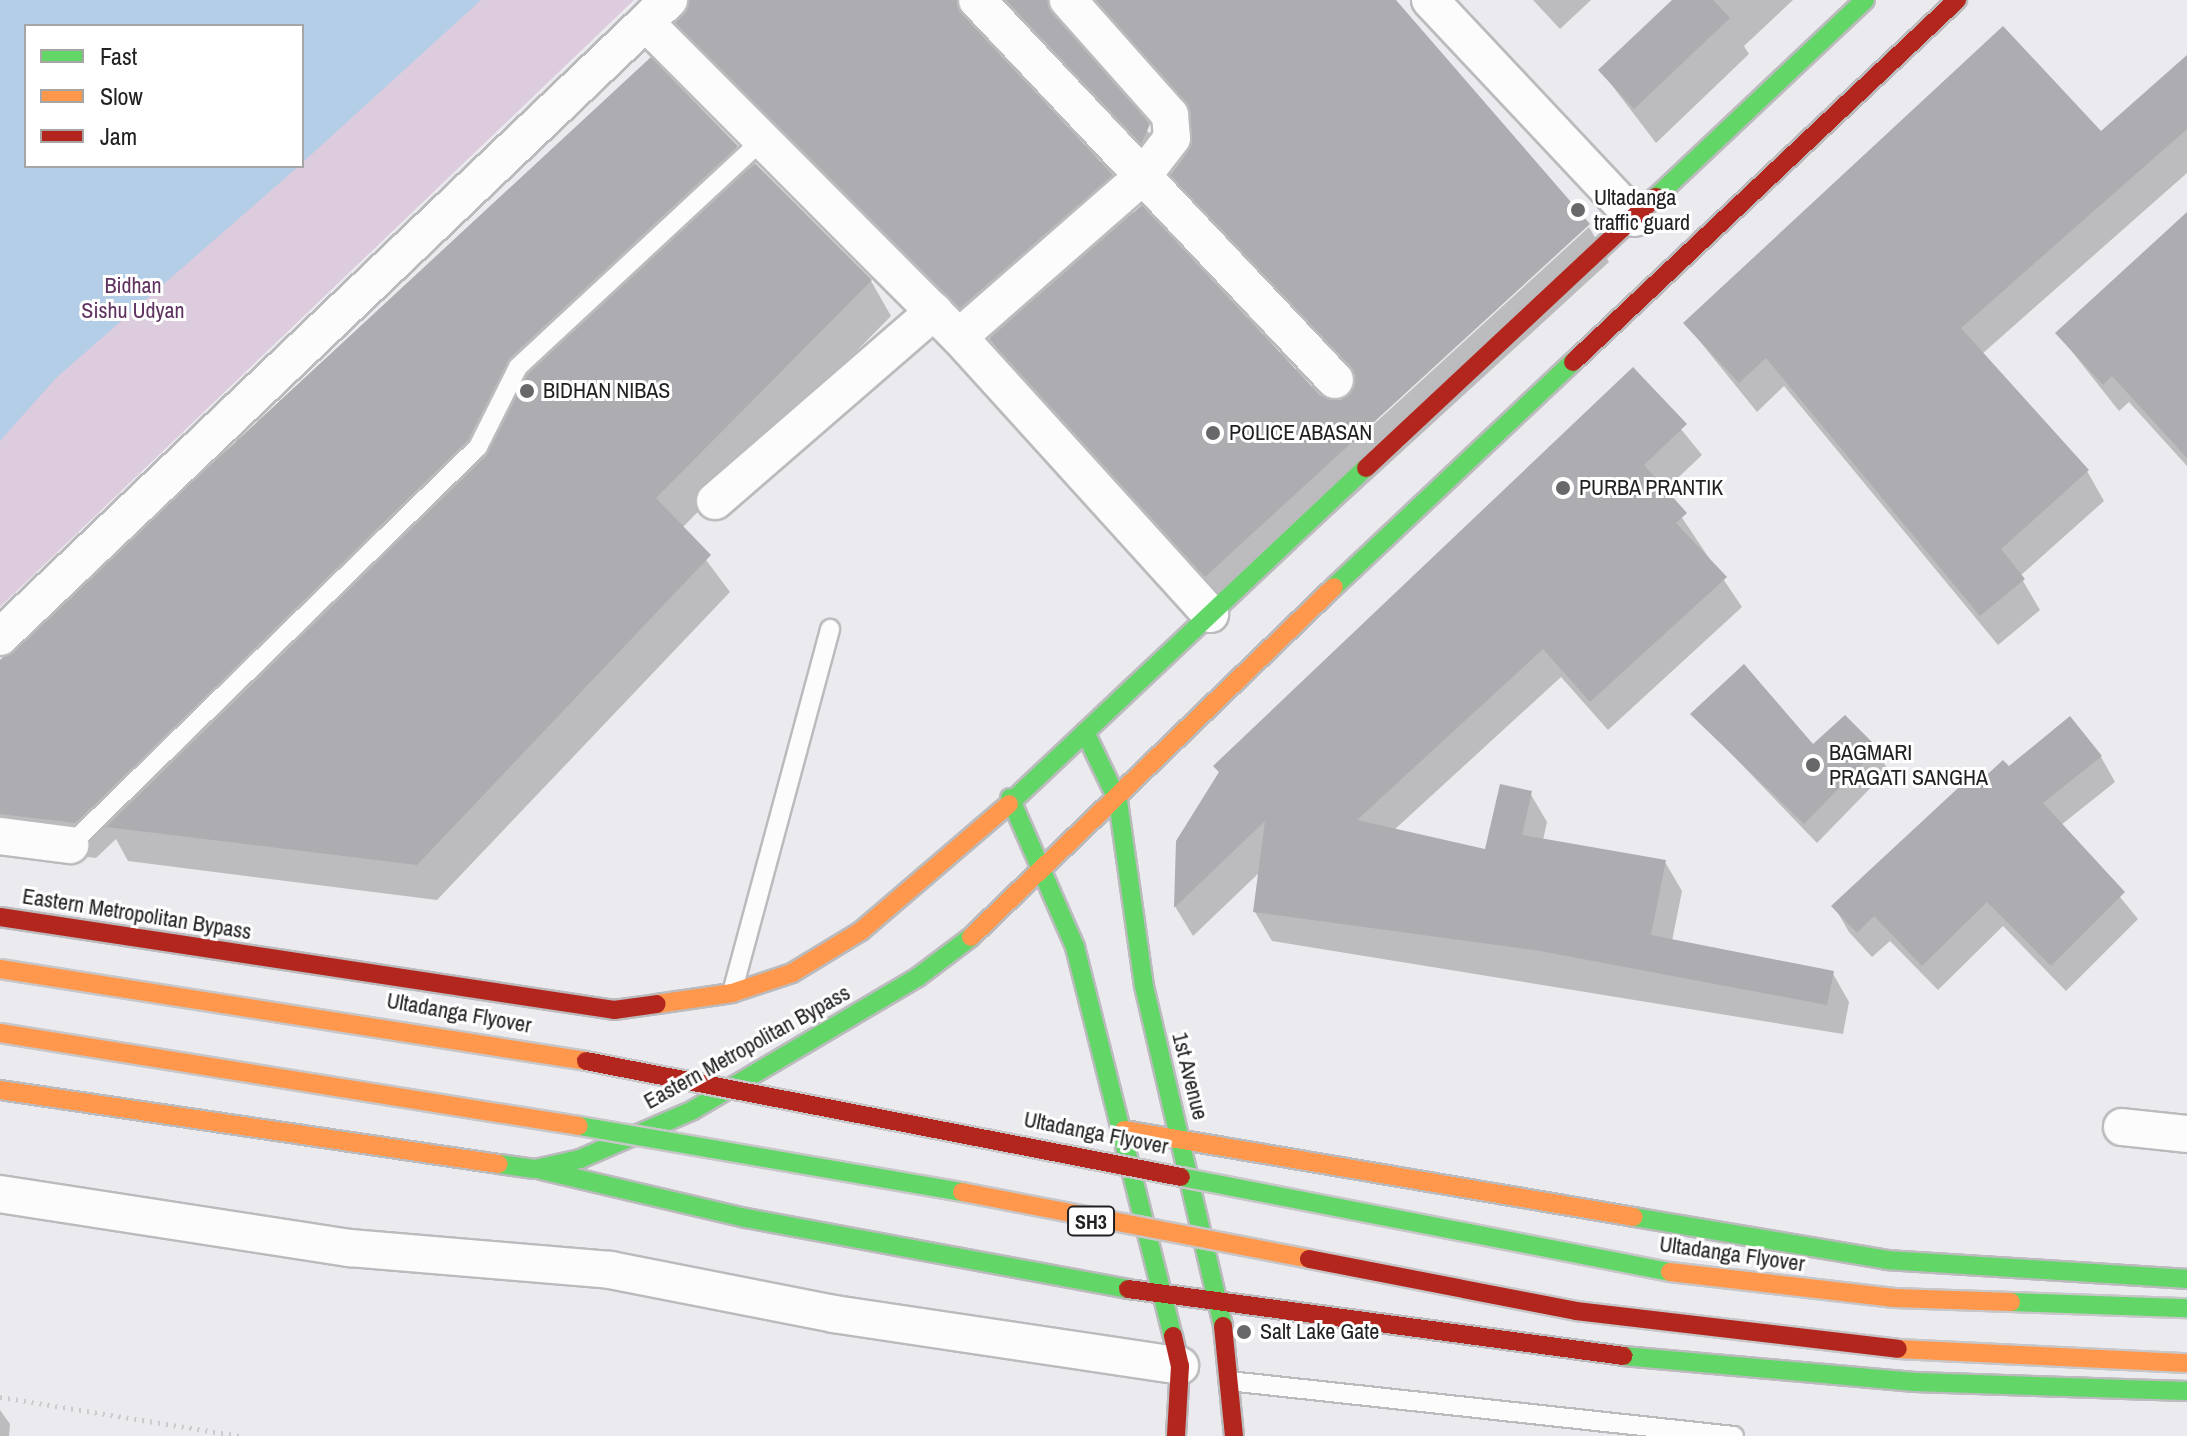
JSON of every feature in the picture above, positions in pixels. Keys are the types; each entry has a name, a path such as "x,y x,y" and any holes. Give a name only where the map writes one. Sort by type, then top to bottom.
{"main road":[{"name":"Eastern Metropolitan Bypass","path":"0,917 543,1004 614,1010 732,993 792,973 861,931 1085,732 1865,0"},
{"name":"Eastern Metropolitan Bypass","path":"0,1090 535,1169 580,1159 693,1110 810,1044 918,977 1006,911 1046,868 1118,801 1191,721 1957,0"},
{"name":"1st Avenue","path":"1085,732 1118,801 1144,986 1220,1302 1234,1436"},
{"path":"1010,798 1046,868 1124,1130 1180,1366 1176,1436"},
{"name":"Ultadanga Flyover","path":"0,969 448,1034 1675,1273 1895,1298 2187,1308"},
{"name":"SH3","path":"0,1033 795,1160 1576,1311 1847,1346 2187,1363"},
{"path":"1124,1130 1887,1260 2187,1279"},
{"path":"535,1169 746,1218 1161,1295 1662,1361 1915,1382 2187,1391"}],"street":[{"path":"977,0 1335,380"},
{"path":"959,337 1142,177 1172,138 1170,115 1068,0"},
{"path":"1430,0 1635,218"},
{"path":"0,637 658,12 762,140 959,337 1210,614"},
{"path":"715,501 934,311"},
{"path":"0,836 70,845"},
{"path":"2122,1127 2187,1134"},
{"path":"0,1194 350,1248 610,1270 834,1314 1180,1366"}],"lane":[{"path":"70,845 478,447 518,367 762,140"},
{"path":"732,993 830,629"},
{"path":"1229,1381 1734,1436"}],"path":[{"path":"0,1397 240,1436"}],"green space":[{"name":"Bidhan Sishu Udyan","path":"0,0 634,0 0,607"}],"water":[{"path":"0,0 481,0 304,161 304,24 24,24 24,168 297,168 56,378 0,441"}],"building":[{"path":"689,0 957,0 962,14 1113,175 960,308 675,23"},
{"path":"1006,0 1048,0 1150,124 1141,144"},
{"path":"1096,0 1396,0 1590,224 1205,577 989,339 1142,205 1320,395 1341,400 1356,376 1170,175 1189,150 1191,112"},
{"path":"1672,0 1713,0 1730,18 1634,109 1598,70"},
{"path":"2003,26 2101,131 2187,55 2187,129 1961,328 2089,470 2001,549 2025,579 1980,616 1766,358 1739,383 1683,323"},
{"path":"651,57 738,146 510,358 468,440 76,823 0,814 0,660"},
{"path":"755,163 872,280 656,498 711,555 417,865 106,827 486,456 528,374"},
{"path":"2187,212 2187,458 2112,376 2103,385 2055,333"},
{"path":"1633,367 1687,424 1644,465 1687,513 1676,523 1727,577 1590,702 1543,649 1357,820 1485,849 1500,784 1532,791 1522,835 1666,860 1651,935 1834,971 1827,1005 1540,951 1253,912 1265,821 1174,908 1176,841 1219,772 1213,766"},
{"path":"1744,664 1813,744 1845,715 1878,748 1804,824 1690,714"},
{"path":"2070,716 2102,756 2043,803 2125,892 2051,966 1987,902 1922,966 1874,916 1857,933 1831,906 1971,776 1978,783 2003,760 2009,766"}],"traffic: fast":[{"path":"1656,197 1865,0"},
{"path":"1334,587 1573,362"},
{"path":"1009,804 1366,468"},
{"path":"1085,732 1118,801 1144,986 1223,1326"},
{"path":"1010,798 1075,947 1173,1336"},
{"path":"499,1164 535,1169 580,1159 693,1110 918,977 971,937"},
{"path":"579,1126 962,1192"},
{"path":"541,1170 746,1218 1128,1289"},
{"path":"1181,1177 1670,1272"},
{"path":"1634,1217 1887,1260 2187,1279"},
{"path":"2011,1302 2187,1308"},
{"path":"1623,1356 1915,1382 2187,1391"}],"traffic: slow":[{"path":"971,937 1334,587"},
{"path":"657,1004 732,993 792,973 861,931 1009,804"},
{"path":"0,969 586,1061"},
{"path":"0,1033 579,1126"},
{"path":"0,1090 499,1164"},
{"path":"1124,1130 1634,1217"},
{"path":"962,1192 1309,1259"},
{"path":"1670,1272 1895,1298 2011,1302"},
{"path":"1898,1349 2187,1363"}],"traffic: jam":[{"path":"1573,362 1957,0"},
{"path":"1366,468 1656,197"},
{"path":"0,917 614,1010 657,1004"},
{"path":"586,1061 1181,1177"},
{"path":"1309,1259 1576,1311 1898,1349"},
{"path":"1128,1289 1623,1356"},
{"path":"1223,1326 1234,1436"},
{"path":"1173,1336 1180,1366 1176,1436"}],"place":[{"name":"Ultadanga traffic guard","path":"1578,210"},
{"name":"BIDHAN NIBAS","path":"527,391"},
{"name":"POLICE ABASAN","path":"1213,433"},
{"name":"PURBA PRANTIK","path":"1563,488"},
{"name":"BAGMARI PRAGATI SANGHA","path":"1813,765"},
{"name":"Salt Lake Gate","path":"1244,1332"}]}
